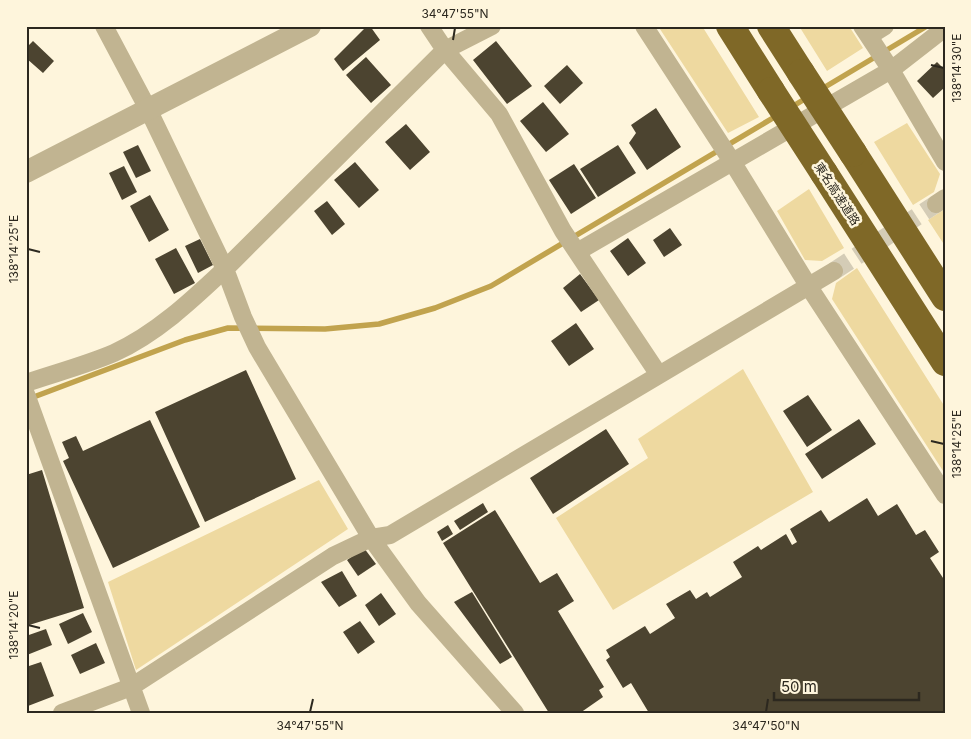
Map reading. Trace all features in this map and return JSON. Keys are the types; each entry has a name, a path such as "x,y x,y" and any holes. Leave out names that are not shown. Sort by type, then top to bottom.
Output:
{"highway":[{"name":"東名高速道路","path":"730,26 945,362"},
{"path":"771,26 945,297"}],"street":[{"path":"104,26 148,109 224,269 254,341 371,538 418,602 515,713"},
{"path":"26,172 310,26"},
{"path":"429,26 445,50 499,114 562,231 659,375"},
{"path":"26,383 115,352 153,330 200,292 224,269 445,50 492,26"},
{"path":"644,26 945,495"},
{"path":"885,26 868,35 945,162"},
{"path":"576,251 889,68 945,28"},
{"path":"62,713 131,687 333,556 371,538 390,535 834,271"},
{"path":"26,394 141,713"}],"shaded area":[{"path":"658,26 702,26 759,117 728,133"},
{"path":"799,26 849,26 863,48 827,71"},
{"path":"907,123 940,174 934,192 913,205 874,142"},
{"path":"809,189 844,248 822,261 805,260 777,211"},
{"path":"945,209 945,246 928,220"},
{"path":"857,268 945,407 945,474 832,299 836,283"},
{"path":"743,369 813,492 613,610 556,518 648,458 638,439"},
{"path":"319,480 348,529 136,670 108,582"}],"building":[{"path":"367,26 370,26 380,40 343,71 334,59"},
{"path":"33,41 54,61 43,73 26,58 26,48"},
{"path":"496,41 532,86 507,104 473,60"},
{"path":"366,57 391,85 371,103 346,75"},
{"path":"937,62 945,70 945,87 933,98 917,81"},
{"path":"567,65 583,83 560,104 544,86"},
{"path":"543,102 569,134 546,152 520,121"},
{"path":"656,108 681,147 647,170 629,143 636,133 631,125"},
{"path":"406,124 430,152 410,170 385,142"},
{"path":"138,145 151,171 136,178 123,152"},
{"path":"618,145 636,173 598,197 580,169"},
{"path":"355,162 379,190 359,208 334,180"},
{"path":"574,164 596,198 571,214 549,180"},
{"path":"124,166 137,192 122,200 109,173"},
{"path":"150,195 169,230 149,242 130,206"},
{"path":"327,201 345,224 332,235 314,211"},
{"path":"670,228 682,245 664,257 653,240"},
{"path":"628,238 646,263 628,276 610,251"},
{"path":"200,239 213,265 198,273 185,246"},
{"path":"176,248 195,283 174,294 155,259"},
{"path":"580,274 599,300 581,312 563,288"},
{"path":"576,323 594,349 569,366 551,341"},
{"path":"246,370 296,479 205,522 155,412"},
{"path":"808,395 832,430 807,447 783,411"},
{"path":"859,419 876,444 822,479 805,454"},
{"path":"150,420 200,527 113,568 63,461 69,458 62,442 76,436 83,451"},
{"path":"606,429 629,464 553,514 530,478"},
{"path":"42,470 84,608 26,626 26,475"},
{"path":"867,498 878,516 897,504 916,535 925,530 939,552 930,558 945,581 945,713 649,713 631,683 623,688 606,660 610,657 606,650 645,626 650,634 675,618 666,604 690,590 696,599 707,592 710,597 742,577 733,562 758,546 761,550 786,534 792,545 797,542 790,529 821,510 829,522"},
{"path":"483,503 488,512 460,530 454,521"},
{"path":"495,510 540,583 557,573 574,601 558,611 604,687 599,690 603,697 580,713 549,713 443,543"},
{"path":"448,525 453,534 442,541 437,532"},
{"path":"364,548 376,564 358,576 347,560"},
{"path":"342,571 357,596 339,607 321,582"},
{"path":"472,592 512,657 500,664 454,602"},
{"path":"381,593 396,614 379,626 365,605"},
{"path":"83,613 92,632 68,644 59,624"},
{"path":"360,621 375,642 358,654 343,632"},
{"path":"46,629 52,645 27,655 26,636"},
{"path":"96,643 105,663 80,674 71,655"},
{"path":"41,662 54,696 28,706 26,701 26,667"}],"waterway":[{"path":"820,90 927,26"},
{"path":"790,108 808,97"},
{"path":"31,398 185,340 228,328 325,329 379,324 435,308 491,286 778,115"}],"tunnel":[{"path":"834,271 936,204"}]}
